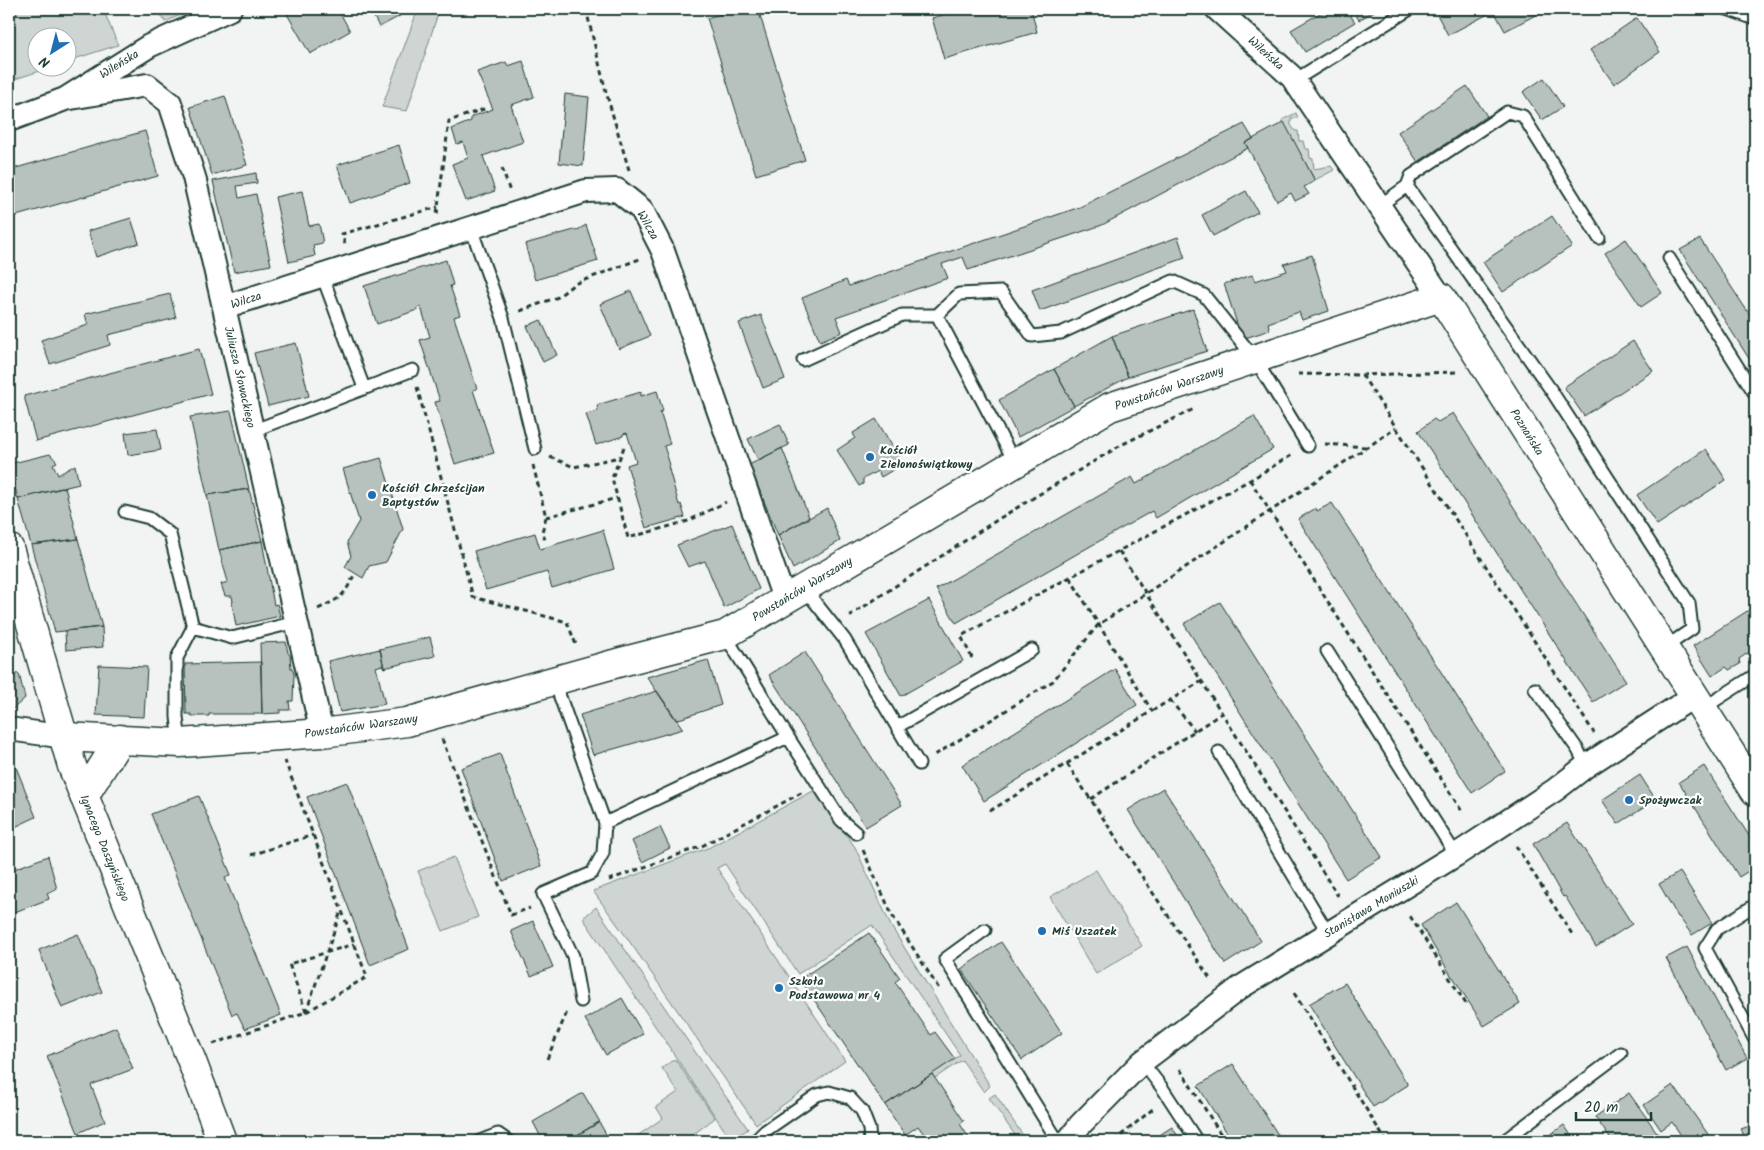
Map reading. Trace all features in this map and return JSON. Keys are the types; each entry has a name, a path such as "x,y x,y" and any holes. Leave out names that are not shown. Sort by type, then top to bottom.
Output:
{"street":[{"name":"Wileńska","path":"9,120 65,99 149,46 230,9"},
{"name":"Wileńska","path":"1217,9 1294,78"},
{"name":"Poznańska","path":"1294,78 1441,297 1755,791"},
{"name":"Juliusza Słowackiego","path":"65,99 147,85 170,103 194,177 322,733"},
{"name":"Wilcza","path":"224,307 586,191 617,190 642,210 663,251 747,492 794,593"},
{"name":"Powstańców Warszawy","path":"9,729 65,737 180,742 322,733 407,722 554,680 725,635 1110,407 1260,368 1441,297"},
{"name":"Ignacego Daszyńskiego","path":"9,548 72,766 191,1059 222,1141"},
{"name":"Stanisława Moniuszki","path":"1068,1141 1080,1125 1142,1062 1241,987 1456,855 1555,790 1586,766 1698,703"},
{"path":"84,796 120,739"}],"lane":[{"path":"1294,78 1410,9"},
{"path":"1727,9 1755,19"},
{"path":"1379,206 1407,186 1411,176 1506,112 1523,116 1599,238"},
{"path":"1407,186 1551,390 1689,603 1692,630 1664,648"},
{"path":"471,228 503,318 536,449"},
{"path":"1669,258 1755,394"},
{"path":"322,276 364,388"},
{"path":"803,360 902,315 937,315 959,294 1001,292 1032,336 1061,333 1173,282 1204,295 1260,368 1308,446"},
{"path":"937,315 1015,463"},
{"path":"252,431 412,370"},
{"path":"125,512 149,518 170,534 193,628 177,658 177,717 180,742"},
{"path":"794,593 845,640 919,764"},
{"path":"193,628 232,638 296,622"},
{"path":"725,635 841,820 856,833"},
{"path":"897,727 1032,650"},
{"path":"1327,651 1456,855"},
{"path":"1698,703 1755,675"},
{"path":"554,680 604,823 603,853 592,873 543,894 573,956 582,1001"},
{"path":"1536,689 1578,750 1586,766"},
{"path":"604,823 788,737"},
{"path":"1219,752 1328,933"},
{"path":"1755,904 1717,930 1705,948 1755,1040"},
{"path":"985,930 945,959 1058,1141"},
{"path":"1504,1141 1621,1053"},
{"path":"1142,1062 1163,1089 1197,1141"},
{"path":"755,1141 765,1131 817,1095 828,1092 850,1098 862,1111 869,1129 870,1141"},
{"path":"480,1141 498,1134 508,1141"}],"path":[{"path":"586,9 606,92 633,186 636,205"},
{"path":"350,267 342,234 438,207 449,121 487,108"},
{"path":"503,318 558,297 574,284 663,251"},
{"path":"1260,368 1274,374 1362,375 1458,372"},
{"path":"412,370 473,597 568,622 579,652"},
{"path":"1362,375 1594,733"},
{"path":"856,623 851,615 1000,518 1121,445 1199,406"},
{"path":"919,764 1053,681 1098,625 1396,428"},
{"path":"624,447 612,478 628,538 688,521 747,492"},
{"path":"546,542 542,532 546,517 532,463 536,449 574,467 620,457"},
{"path":"972,658 961,636 1250,480 1463,813"},
{"path":"546,517 617,498"},
{"path":"1119,551 1338,896"},
{"path":"317,610 346,592 355,573"},
{"path":"1070,578 1152,711"},
{"path":"990,811 1202,681"},
{"path":"1170,700 1195,731"},
{"path":"1091,799 1222,713"},
{"path":"439,732 511,915 547,902"},
{"path":"212,1044 306,1012 367,977 284,757"},
{"path":"1067,764 1212,981"},
{"path":"608,880 702,846 818,783"},
{"path":"251,855 313,836"},
{"path":"1516,846 1572,934"},
{"path":"306,1012 341,911"},
{"path":"1410,916 1468,1007"},
{"path":"306,1012 289,964 354,944"},
{"path":"1294,993 1386,1141"},
{"path":"1180,1069 1226,1141"},
{"path":"1114,1141 1156,1107"}],"shaded area":[{"path":"9,9 103,9 118,45 78,58 78,28 28,28 28,75 9,81"},
{"path":"158,9 193,9 165,22"},
{"path":"418,9 452,9 439,10 407,111 382,107"},
{"path":"1296,113 1298,118 1291,118 1291,125 1295,131 1298,131 1299,141 1303,141 1305,149 1309,149 1314,169 1331,166 1334,170 1315,180 1282,120"},
{"path":"815,790 855,847 891,926 990,1086 984,1092 962,1060 935,1078 932,1074 960,1055 872,925 798,974 725,864 717,868 845,1061 756,1124 593,891 710,847"},
{"path":"454,857 478,917 443,931 418,871"},
{"path":"1096,870 1142,946 1096,974 1050,897"},
{"path":"596,907 748,1129 731,1140 583,918"},
{"path":"675,1059 715,1118 691,1136 695,1141 630,1141 663,1118 656,1107 678,1092 662,1068"},
{"path":"995,1094 1025,1141 1016,1141 1017,1138 989,1098"}],"building":[{"path":"297,9 338,9 350,31 310,54 287,14"},
{"path":"370,9 397,9 400,16 379,27"},
{"path":"737,9 758,9 805,160 756,175 707,18"},
{"path":"964,9 1031,9 1037,32 944,59 932,18"},
{"path":"1327,9 1378,9 1359,20 1354,12 1350,15 1355,22 1305,52 1291,30"},
{"path":"1434,9 1547,9 1505,31 1494,11 1448,35"},
{"path":"1637,18 1660,52 1614,84 1590,50"},
{"path":"523,61 534,97 511,105 523,142 483,156 495,191 466,201 452,164 468,158 463,142 457,144 452,129 471,121 471,117 493,109 477,72 506,62 508,66"},
{"path":"1544,78 1563,107 1542,120 1523,92"},
{"path":"1467,86 1487,116 1418,162 1398,132"},
{"path":"565,94 589,97 583,166 559,163"},
{"path":"225,96 247,165 212,175 190,107"},
{"path":"1284,122 1315,181 1304,187 1309,194 1295,201 1291,193 1277,201 1245,143"},
{"path":"1244,124 1253,139 1245,143 1248,148 1102,225 968,270 963,257 942,264 948,278 836,317 842,332 820,341 802,298 846,280 849,286 1080,207"},
{"path":"145,131 158,176 9,218 9,170"},
{"path":"399,145 410,183 350,203 337,165"},
{"path":"256,173 257,183 237,186 239,198 256,194 271,265 234,272 213,181"},
{"path":"302,191 309,226 319,224 323,243 313,245 315,256 289,262 275,197"},
{"path":"1246,191 1258,212 1213,236 1202,215"},
{"path":"1552,216 1572,246 1503,292 1483,262"},
{"path":"131,218 139,243 96,257 88,231"},
{"path":"586,225 598,261 535,280 525,244 576,231"},
{"path":"1178,237 1185,258 1040,311 1032,290"},
{"path":"1626,239 1662,293 1641,307 1605,253"},
{"path":"1700,239 1755,323 1755,368 1680,250"},
{"path":"1312,255 1329,311 1302,320 1299,312 1268,323 1270,330 1242,339 1224,284 1252,275 1255,281 1287,271 1284,264"},
{"path":"446,260 453,285 450,286 460,315 454,317 477,389 473,390 494,453 455,464 435,402 440,401 420,340 430,337 421,307 377,324 364,286"},
{"path":"631,291 650,336 619,349 600,304"},
{"path":"170,294 176,318 108,335 110,345 50,364 41,340 88,325 85,314"},
{"path":"1193,309 1207,351 1128,377 1112,336"},
{"path":"761,315 785,379 763,388 739,323"},
{"path":"541,320 557,355 543,362 527,326"},
{"path":"1112,336 1128,377 1074,406 1054,369"},
{"path":"1633,341 1653,371 1584,416 1564,387"},
{"path":"296,343 309,396 268,406 254,353"},
{"path":"199,349 211,394 36,441 24,396"},
{"path":"1054,369 1074,406 1018,437 999,400"},
{"path":"657,391 663,411 660,412 670,444 664,446 670,465 668,466 679,505 681,504 685,517 646,528 627,465 636,462 627,433 596,445 586,414 598,411 597,405 641,392 641,396"},
{"path":"231,411 249,489 207,495 190,417"},
{"path":"1453,413 1626,681 1593,702 1418,431 1434,419 1438,422"},
{"path":"1254,416 1273,449 1156,518 1152,511 956,623 936,589 1132,477 1136,484"},
{"name":"Kościół Zielonoświątkowy","path":"876,419 903,464 881,477 878,471 863,479 863,484 859,486 837,450 855,438 853,433"},
{"path":"780,424 789,445 758,460 748,439"},
{"path":"157,429 161,450 128,455 125,433"},
{"path":"782,448 809,517 778,535 749,465"},
{"path":"1706,449 1726,480 1657,525 1637,495"},
{"path":"50,454 57,462 53,464 58,475 75,465 79,484 18,499 9,464"},
{"name":"Kościół Chrześcijan Baptystów","path":"381,458 403,529 386,562 369,566 363,578 345,567 351,556 347,542 359,521 343,469"},
{"path":"65,487 78,539 31,545 18,499"},
{"path":"249,489 262,541 219,550 207,495"},
{"path":"1332,503 1505,771 1472,793 1298,519 1316,508 1317,511"},
{"path":"827,508 840,541 793,569 778,535"},
{"path":"732,524 759,589 724,608 705,561 688,567 677,545"},
{"path":"603,530 614,569 552,588 547,572 486,590 474,551 535,533 540,549"},
{"path":"78,539 102,627 55,632 31,545"},
{"path":"262,541 274,605 277,604 280,616 236,626 232,596 225,596 221,584 228,582 219,550"},
{"path":"929,600 963,661 901,696 866,634"},
{"path":"1220,602 1382,857 1346,879 1184,624"},
{"path":"1755,606 1755,648 1739,659 1740,664 1729,670 1726,667 1712,676 1693,646"},
{"path":"102,627 103,647 66,650 65,631"},
{"path":"430,637 435,656 384,668 380,649"},
{"path":"286,642 294,674 293,701 289,701 290,710 280,710 280,713 262,714 260,643"},
{"path":"380,649 384,668 382,665 376,667 385,704 340,712 328,661"},
{"path":"805,652 902,805 866,827 769,675"},
{"path":"708,660 721,705 676,720 647,677"},
{"path":"261,662 262,714 191,716 191,714 186,714 185,664"},
{"path":"99,665 147,667 144,717 96,715"},
{"path":"1115,669 1137,705 984,801 962,765"},
{"path":"9,673 19,674 25,698 13,709 9,709"},
{"path":"657,691 683,729 593,755 580,715"},
{"path":"500,754 541,866 503,881 461,768"},
{"path":"9,766 16,767 36,817 15,827 9,812"},
{"path":"1704,766 1755,845 1755,867 1739,877 1679,782"},
{"name":"Spożywczak","path":"1640,775 1656,800 1618,824 1602,800"},
{"path":"347,782 409,949 370,965 307,797"},
{"path":"1163,788 1261,941 1225,964 1128,810"},
{"path":"199,796 231,875 225,878 281,1015 245,1029 237,1013 232,1015 151,814"},
{"path":"1567,823 1632,924 1596,947 1565,896 1563,897 1533,844"},
{"path":"660,827 670,848 642,862 632,841"},
{"path":"48,856 57,889 47,893 49,899 12,913 9,903 9,871"},
{"path":"1680,872 1712,923 1692,935 1678,917 1659,884"},
{"path":"1456,902 1520,1004 1484,1026 1421,925"},
{"path":"533,921 553,967 531,976 511,931"},
{"path":"869,933 900,978 895,982 931,1035 935,1032 955,1059 885,1105 800,979"},
{"path":"78,934 102,992 62,1008 39,950"},
{"path":"1001,942 1062,1033 1022,1060 961,969"},
{"path":"1687,947 1747,1058 1726,1070 1666,958"},
{"path":"1345,983 1408,1085 1373,1107 1309,1004"},
{"path":"622,998 643,1034 606,1055 585,1019"},
{"path":"116,1027 133,1069 91,1085 105,1121 78,1133 47,1056"},
{"path":"1233,1064 1282,1141 1232,1141 1198,1086"},
{"path":"932,1074 964,1121 960,1124 971,1141 929,1141 918,1126 905,1135 885,1105"},
{"path":"1673,1085 1710,1137 1704,1141 1685,1141 1672,1122 1661,1130 1644,1105"},
{"path":"583,1093 600,1122 567,1141 543,1141 533,1122"},
{"path":"1629,1093 1663,1141 1612,1141 1595,1117"},
{"path":"599,1122 610,1141 567,1141"},
{"path":"1755,1124 1755,1141 1746,1141 1741,1129"},
{"path":"1564,1125 1575,1141 1541,1141"},
{"path":"1172,1127 1181,1141 1150,1141"},
{"path":"719,1133 725,1141 708,1141"},
{"path":"166,1135 168,1141 150,1141"}],"place":[{"name":"Kościół Zielonoświątkowy","path":"870,457"},
{"name":"Kościół Chrześcijan Baptystów","path":"372,495"},
{"name":"Spożywczak","path":"1629,800"},
{"name":"Miś Uszatek","path":"1042,931"},
{"name":"Szkoła Podstawowa nr 4","path":"779,988"}]}
